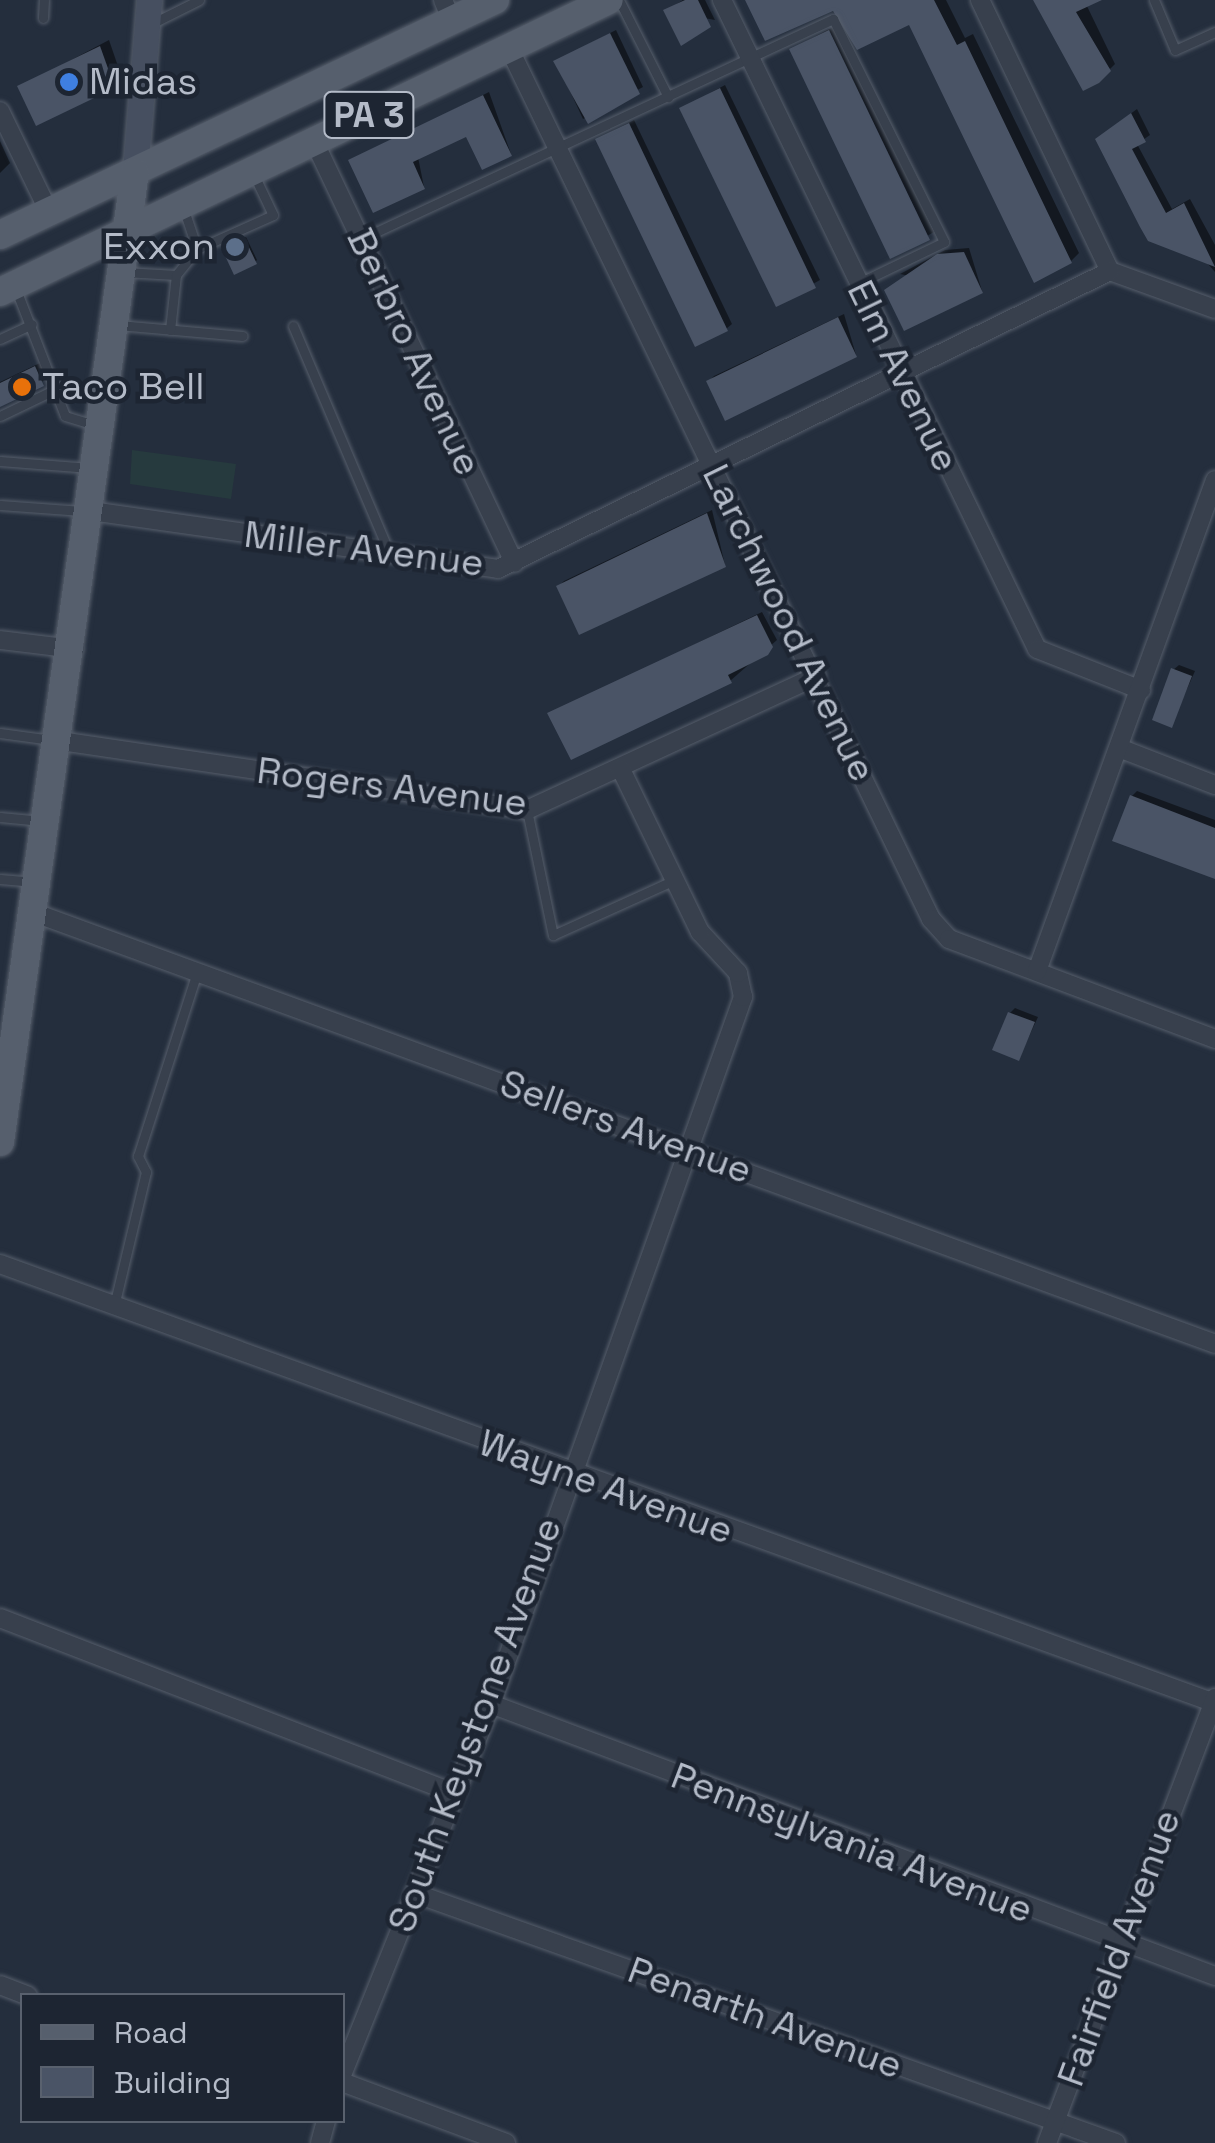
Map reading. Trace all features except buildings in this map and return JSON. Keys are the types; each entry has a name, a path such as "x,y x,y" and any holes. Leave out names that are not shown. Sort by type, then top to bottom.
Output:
{"main road":[{"name":"PA 3","path":"0,235 135,172 447,10 496,0"},
{"name":"PA 3","path":"7,288 609,0"},
{"path":"0,1142 9,1025 35,913 118,325 148,13"}],"street":[{"name":"Elm Avenue","path":"722,0 1037,649 1141,690"},
{"path":"980,0 1110,271 1215,309"},
{"name":"Larchwood Avenue","path":"509,48 940,931 1215,1039"},
{"path":"0,110 49,212"},
{"name":"Berbro Avenue","path":"314,141 514,563"},
{"name":"Miller Avenue","path":"91,511 480,568 514,563 903,377 1110,271"},
{"path":"1037,971 1141,690 1206,533 1215,480"},
{"path":"0,640 74,649"},
{"name":"Rogers Avenue","path":"60,742 527,810 817,676"},
{"path":"1119,748 1215,785"},
{"path":"621,769 674,880 743,989 689,1149"},
{"name":"Sellers Avenue","path":"35,913 1215,1344"},
{"name":"South Keystone Avenue","path":"345,2071 491,1704 567,1474 689,1149"},
{"name":"Wayne Avenue","path":"0,1264 567,1474 1214,1701"},
{"path":"0,1618 455,1794"},
{"name":"Fairfield Avenue","path":"1047,2143 1116,1944 1214,1701"},
{"name":"Pennsylvania Avenue","path":"491,1704 1116,1944 1215,1976"},
{"name":"Penarth Avenue","path":"414,1892 1116,2143"},
{"path":"345,2080 506,2143"}],"lane":[{"path":"43,18 44,0"},
{"path":"148,13 199,0"},
{"path":"618,0 668,97"},
{"path":"1154,0 1175,50 1215,32"},
{"path":"361,239 833,19 944,242 858,283"},
{"path":"170,330 176,275 197,250 273,215 252,171"},
{"path":"182,204 197,250"},
{"path":"124,272 176,275"},
{"path":"7,288 32,324 60,387 65,416 103,428"},
{"path":"0,339 32,324"},
{"path":"118,325 243,336"},
{"path":"293,326 390,555"},
{"path":"0,416 60,387"},
{"path":"0,460 97,468"},
{"path":"0,505 91,511"},
{"path":"0,733 60,742"},
{"path":"527,810 553,935 674,880"},
{"path":"0,817 48,822"},
{"path":"0,879 39,883"},
{"path":"114,1306 146,1172 138,1156 197,972"}],"green space":[{"path":"132,450 236,464 231,499 130,484"}],"place":[{"name":"Midas","path":"69,82"},
{"name":"Exxon","path":"235,247"},
{"name":"Taco Bell","path":"22,387"}]}
